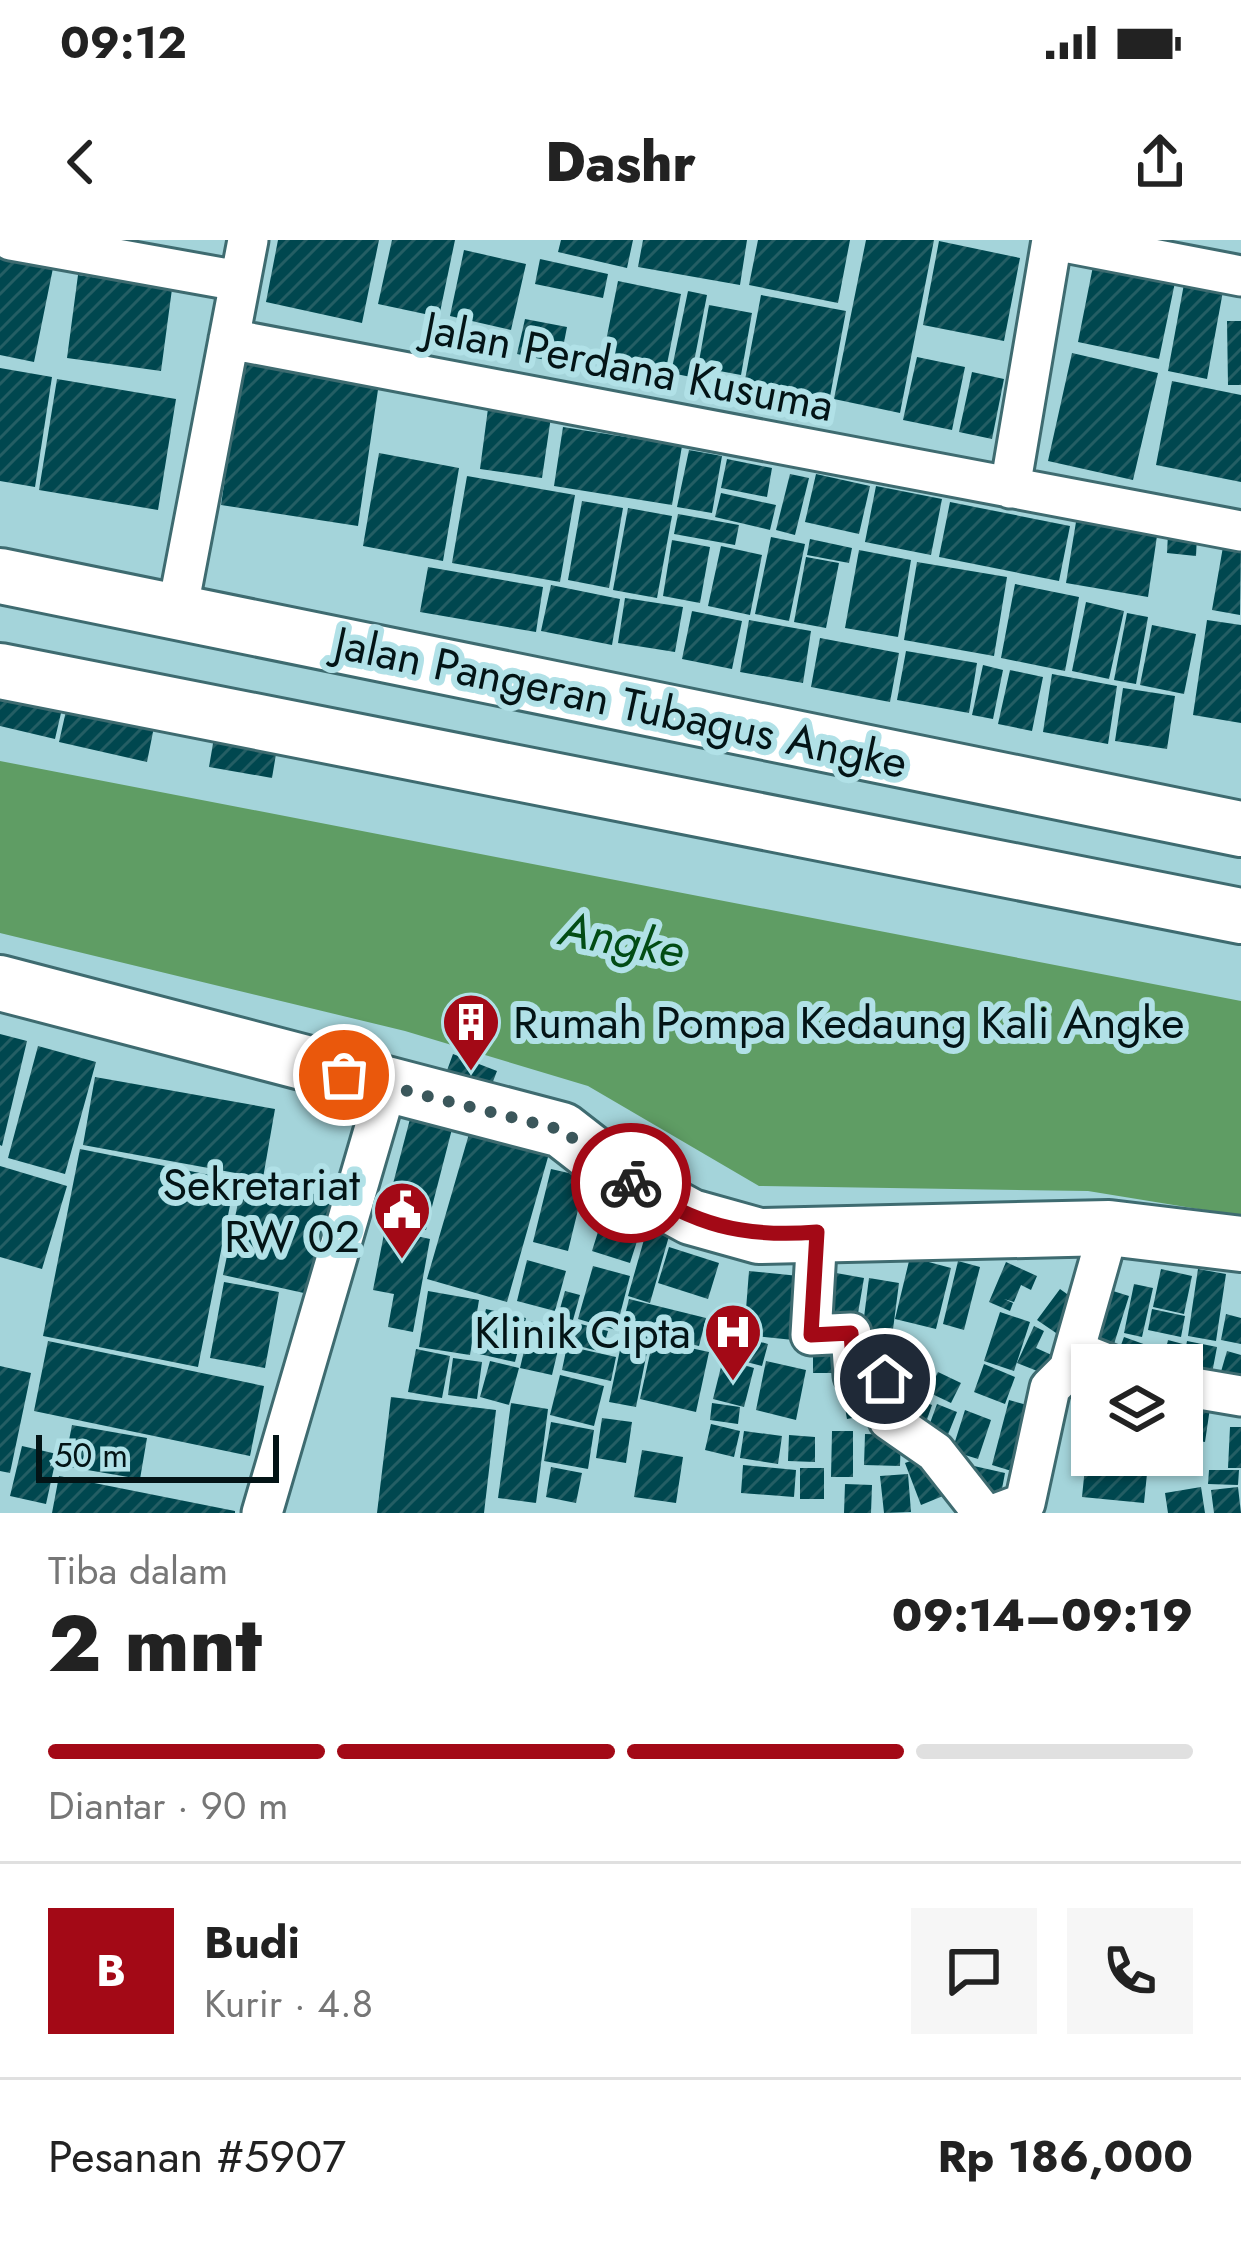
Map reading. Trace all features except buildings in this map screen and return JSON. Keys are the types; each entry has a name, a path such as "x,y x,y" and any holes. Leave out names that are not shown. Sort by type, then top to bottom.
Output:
{"main road":[{"name":"Jalan Pangeran Tubagus Angke","path":"0,576 1241,829"},
{"name":"Jalan Pangeran Tubagus Angke","path":"0,671 1241,916"},
{"path":"0,983 562,1130 634,1186 691,1217 758,1236 1109,1228 1241,1244"}],"street":[{"path":"10,240 239,280"},
{"path":"176,612 248,240"},
{"path":"1010,488 1053,240 1241,276"},
{"name":"Jalan Perdana Kusuma","path":"230,339 1241,531"},
{"path":"262,1513 387,1086"},
{"path":"1094,1344 1109,1228"},
{"path":"817,1232 811,1335 851,1333 854,1376 885,1379 889,1420 935,1452 983,1513"},
{"path":"998,1513 1025,1503 1050,1388 1071,1371"},
{"path":"1203,1390 1241,1396"}],"water":[{"name":"Angke","path":"0,761 1241,1001 1241,1216 1088,1191 759,1186 588,1086 405,1031 0,933"}],"way so far":[{"path":"344,1075 562,1130 631,1183"}],"place":[{"name":"Rumah Pompa Kedaung Kali Angke","path":"471,1073"},
{"name":"Sekretariat RW 02","path":"402,1261"},
{"name":"Klinik Cipta","path":"733,1383"}],"route":[{"path":"631,1183 691,1217 758,1236 817,1232 811,1335 851,1333 854,1376 885,1379"}]}
